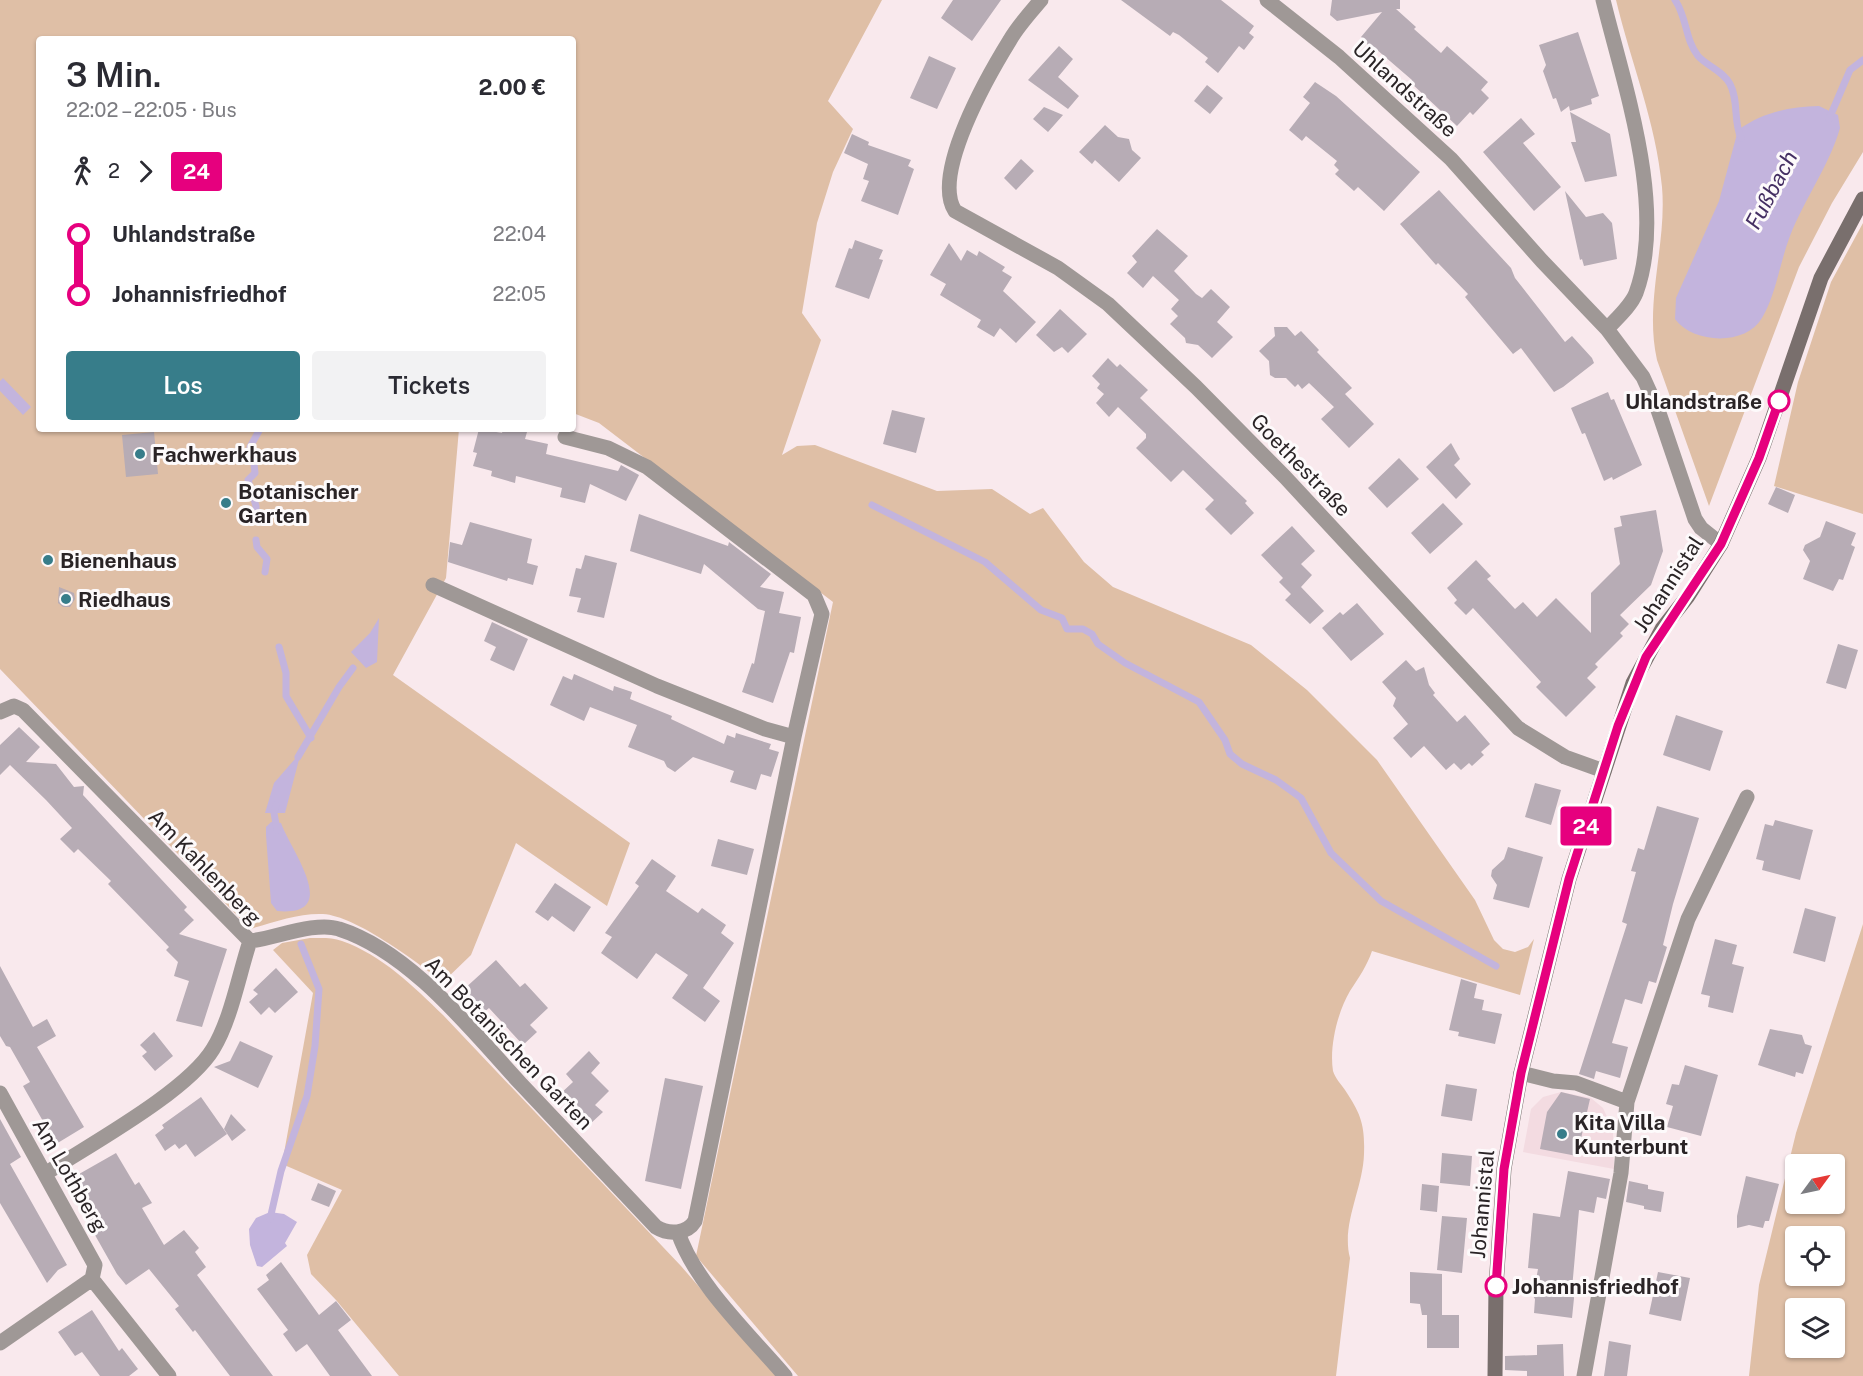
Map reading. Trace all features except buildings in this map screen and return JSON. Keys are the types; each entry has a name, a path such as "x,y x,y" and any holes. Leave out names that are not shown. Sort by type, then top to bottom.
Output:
{"main road":[{"name":"Johannistal","path":"1495,1376 1496,1286 1504,1169 1521,1073 1569,879 1633,683 1646,657 1721,544 1759,458 1821,278 1863,199"}],"street":[{"name":"Goethestraße","path":"1041,0 1011,38 986,81 956,151 949,187 952,205 971,220 1058,268 1108,304 1196,387 1277,469 1518,728 1565,757 1604,771"},
{"name":"Uhlandstraße","path":"1267,0 1347,64 1451,159 1542,261 1607,329 1643,377 1658,410 1695,519 1701,528 1721,544"},
{"path":"1602,0 1640,149 1646,215 1644,258 1635,295 1607,329"},
{"path":"565,436 608,448 647,467 814,595 822,614 794,737 695,1221 687,1229 678,1232 684,1252 697,1272 785,1376"},
{"path":"433,585 657,686 765,729 794,737"},
{"name":"Am Kahlenberg","path":"0,712 14,706 23,710 250,940 220,1037 201,1066 122,1124 45,1174"},
{"path":"1584,1376 1621,1173 1627,1102 1688,919 1747,797"},
{"name":"Am Botanischen Garten","path":"250,940 312,929 334,928 366,942 399,962 448,1005 656,1227 668,1232 678,1232"},
{"path":"1521,1073 1553,1081 1576,1083 1627,1102"},
{"name":"Am Lothberg","path":"0,1093 93,1258 95,1265 92,1279"},
{"path":"0,1344 92,1279 169,1376"}],"shaded area":[{"path":"0,0 882,0 828,101 853,129 833,172 817,223 802,313 821,340 782,455 797,446 815,445 937,491 992,489 1030,514 1043,508 1084,562 1113,587 1251,645 1307,690 1377,760 1475,900 1494,940 1503,949 1515,952 1528,947 1534,939 1520,995 1372,951 1346,999 1333,1040 1333,1071 1358,1113 1363,1127 1364,1154 1348,1232 1350,1258 1336,1376 798,1376 696,1256 833,602 599,423 576,414 576,36 36,36 36,432 459,432 446,578 393,675 630,843 607,906 516,843 471,955 443,982 385,941 336,917 323,914 305,915 250,929 0,669"},
{"path":"1616,0 1863,0 1863,152 1832,203 1799,267 1709,506 1657,360 1653,317 1663,209 1662,187 1649,116"},
{"path":"1863,223 1863,514 1774,486 1798,382 1831,282"},
{"path":"1863,924 1863,1376 1749,1376 1759,1285 1785,1178 1785,1214 1845,1214 1845,1154 1791,1154"},
{"path":"310,938 334,939 357,947 384,963 421,994 681,1266 776,1376 399,1376 336,1300 311,1274 307,1255 342,1190 282,1164 313,993 273,950 282,943"},
{"path":"1561,1092 1591,1098 1603,1108 1613,1130 1614,1169 1523,1152 1531,1109 1543,1097"}],"water":[{"path":"1819,106 1838,115 1840,128 1830,155 1790,236 1771,299 1762,318 1754,327 1732,337 1706,337 1683,327 1675,319 1676,298 1719,201 1738,130 1757,119 1776,112"},
{"path":"3,378 31,407 23,415 0,391 0,381"},
{"path":"379,618 377,662 366,668 351,652 370,633"},
{"path":"301,752 285,813 265,813 274,783"},
{"path":"271,822 281,823 308,880 310,893 307,904 297,910 277,911 271,903 266,827"},
{"path":"270,1212 284,1214 297,1222 285,1243 287,1246 262,1267 257,1266 250,1245 249,1229 256,1218"}],"waterway":[{"path":"1675,0 1694,50 1730,84 1741,138"},
{"name":"Fußbach","path":"1829,119 1850,70 1863,60"},
{"path":"252,460 250,447 258,432"},
{"path":"254,464 255,473 248,480 256,506 256,521"},
{"path":"872,505 985,562 1041,610 1062,618 1067,629 1083,629 1092,634 1098,644 1125,663 1199,702 1225,740 1230,754 1242,764 1276,780 1301,798 1331,853 1381,901 1496,966"},
{"path":"256,540 257,547 267,559 265,572"},
{"path":"279,647 286,673 286,696 311,738"},
{"path":"298,757 339,687 353,668"},
{"path":"276,805 274,813 277,830"},
{"path":"270,1219 281,1171 307,1096 315,1046 319,989 301,944"}],"bus line":[{"name":"24","path":"1496,1286 1504,1169 1513,1113 1569,879 1633,683 1662,629 1688,596 1721,544 1759,458 1779,401"}],"place":[{"name":"Uhlandstraße","path":"1779,401"},
{"name":"Fachwerkhaus","path":"140,454"},
{"name":"Botanischer Garten","path":"226,503"},
{"name":"Bienenhaus","path":"48,560"},
{"name":"Riedhaus","path":"66,599"},
{"name":"Kita Villa Kunterbunt","path":"1562,1134"},
{"name":"Johannisfriedhof","path":"1496,1286"}]}
